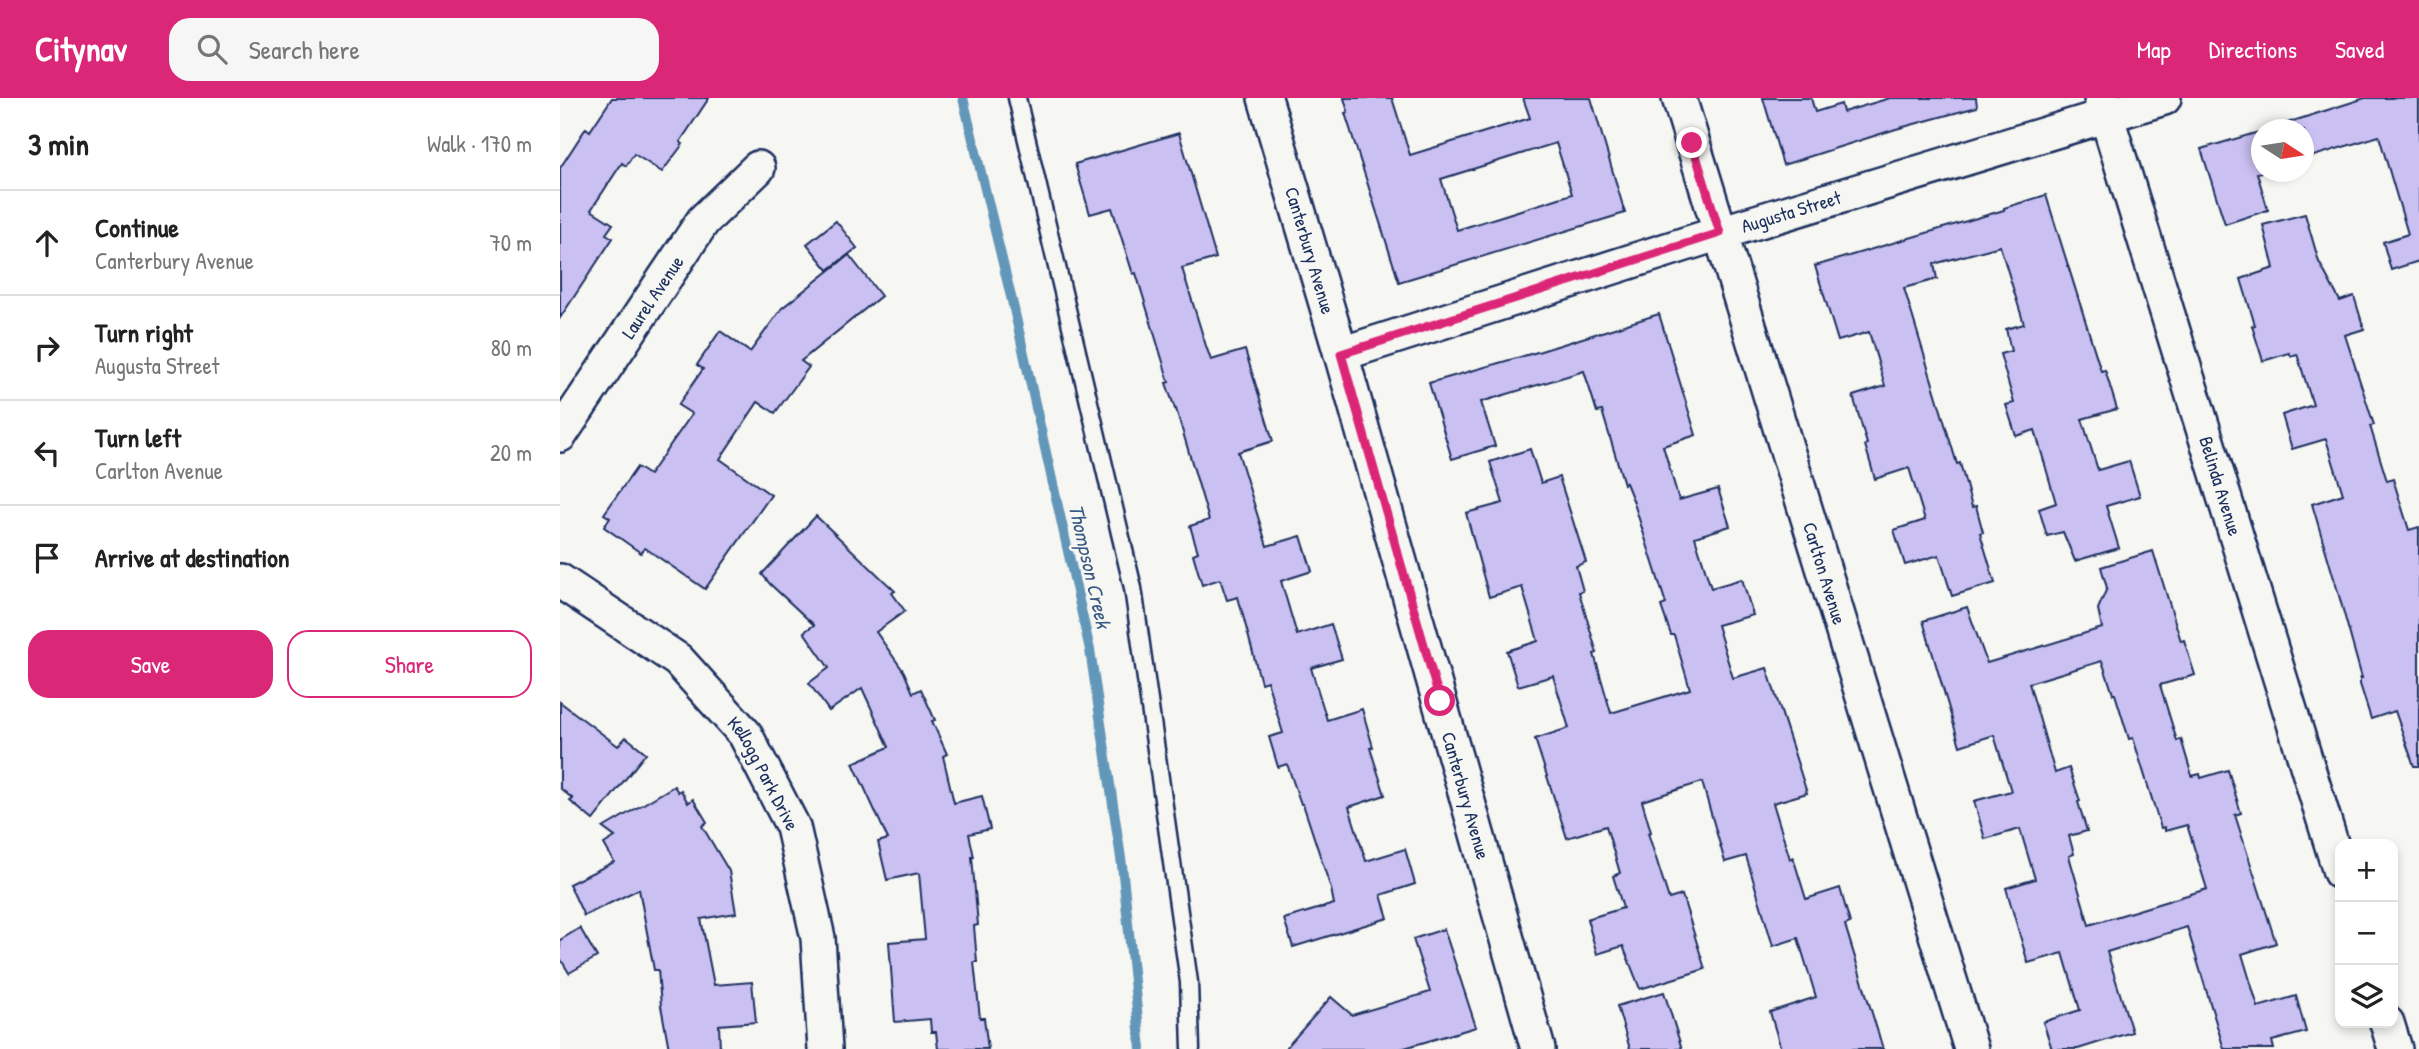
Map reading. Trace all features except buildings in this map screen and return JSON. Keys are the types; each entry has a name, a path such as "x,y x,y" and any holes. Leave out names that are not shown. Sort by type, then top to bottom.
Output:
{"street":[{"name":"Canterbury Avenue","path":"1265,98 1341,354 1538,1049"},
{"name":"Carlton Avenue","path":"1679,98 1971,1049"},
{"name":"Augusta Street","path":"1341,354 2104,107 2164,98"},
{"name":"Belinda Avenue","path":"2104,107 2335,856"},
{"name":"Laurel Avenue","path":"560,435 703,221 758,168"},
{"name":"Kellogg Park Drive","path":"560,581 678,660 745,734 793,827 818,939 825,1049"},
{"path":"2389,1028 2395,1049"}],"lane":[{"path":"1017,98 1133,589 1189,982 1191,1049"}],"waterway":[{"name":"Thompson Creek","path":"963,98 1014,309 1090,650 1122,865 1141,1049"}],"route":[{"path":"1440,701 1341,354 1720,233 1692,143"}]}
